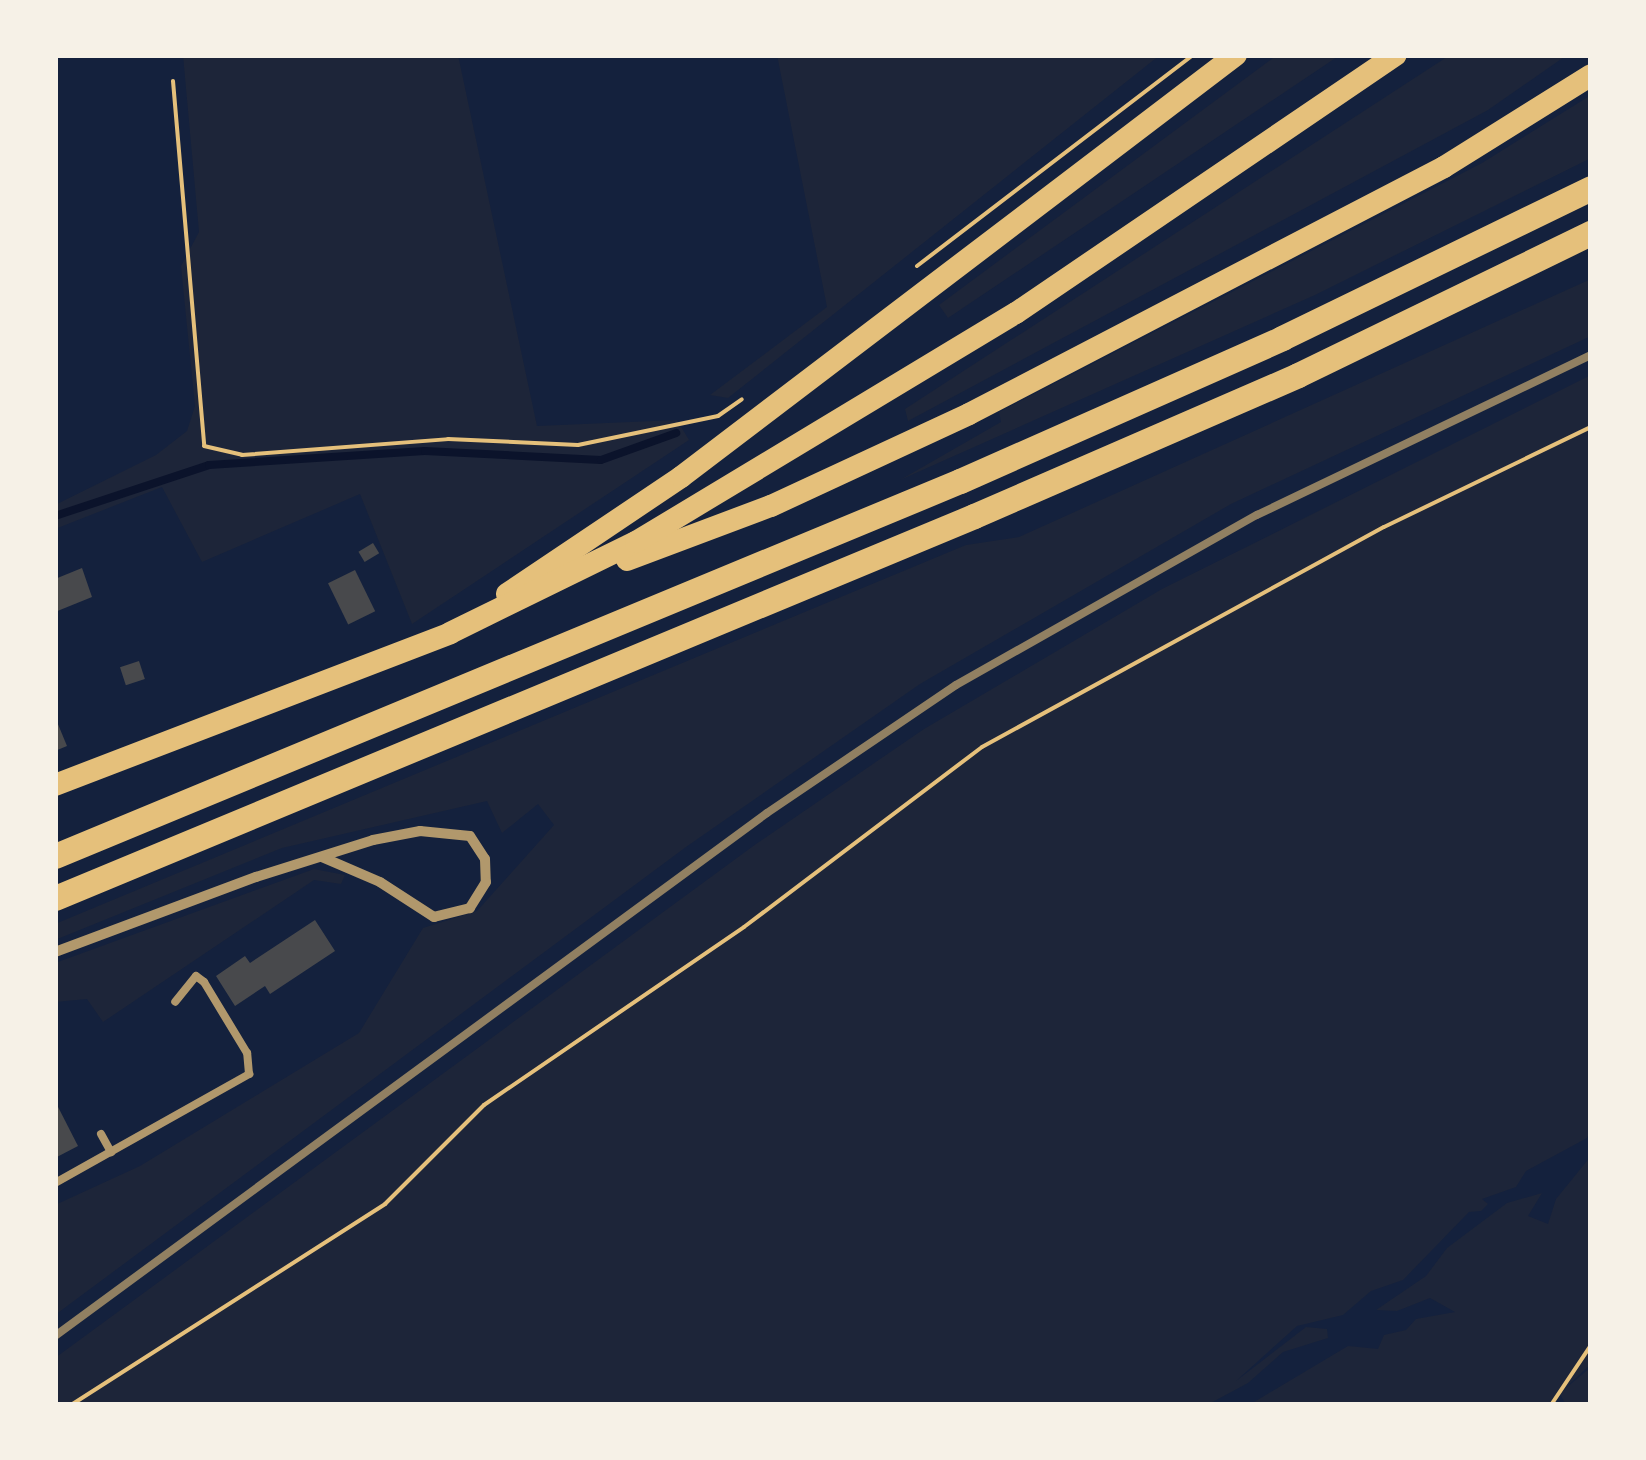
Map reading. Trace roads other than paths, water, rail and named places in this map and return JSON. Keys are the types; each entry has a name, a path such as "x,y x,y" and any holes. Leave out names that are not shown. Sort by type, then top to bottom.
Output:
{"highway":[{"path":"55,856 996,466 1385,290 1591,188"},
{"path":"55,898 1010,501 1298,375 1591,233"}],"main road":[{"path":"450,632 681,477 1236,55"},
{"path":"526,598 806,445 1016,314 1396,55"},
{"path":"55,785 450,632 526,598 772,506 969,414 1444,166 1591,75"}],"street":[{"path":"55,952 322,857 373,840 448,829 477,842 486,882 470,908 434,918 380,882 322,857"}],"lane":[{"path":"55,1183 249,1074 247,1053 204,982 196,976 175,1002"},
{"path":"101,1134 111,1152"}],"waterway":[{"path":"55,516 209,465 425,451 601,460 676,433"}],"railway":[{"path":"55,1336 767,813 956,685 1257,515 1591,355"}]}
